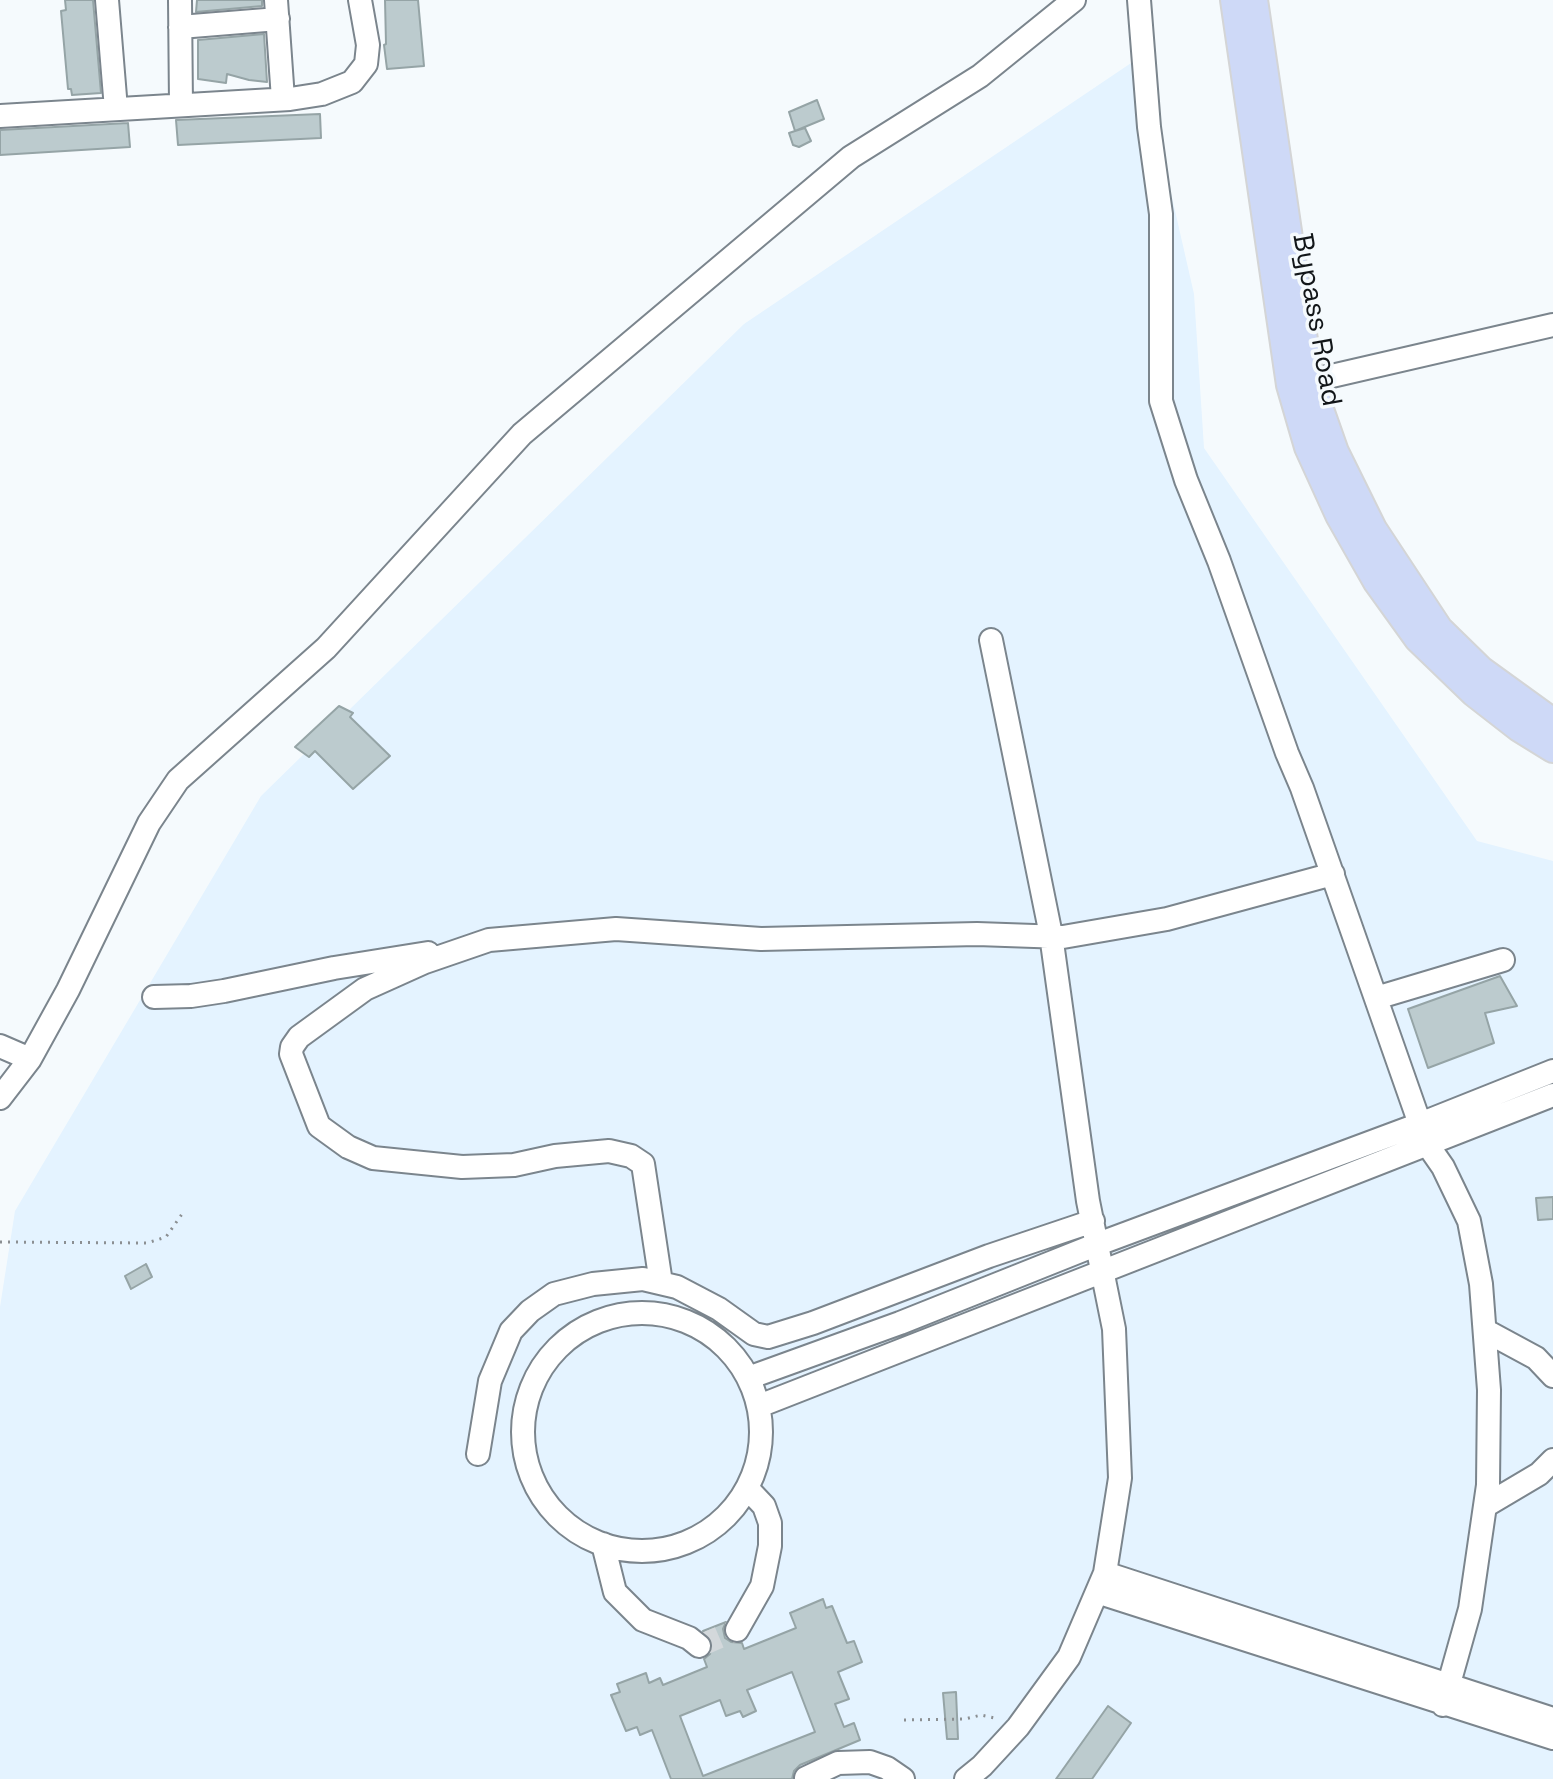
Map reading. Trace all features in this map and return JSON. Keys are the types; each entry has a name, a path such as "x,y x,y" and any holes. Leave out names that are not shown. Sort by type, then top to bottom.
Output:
{"main road":[{"name":"Bypass Road","path":"1234,0 1290,385 1308,447 1339,515 1377,582 1418,639 1474,693 1519,728 1553,749"},
{"name":"Bypass Road","path":"1254,0 1310,381 1335,452 1373,529 1439,629 1481,670 1553,722"}],"street":[{"path":"107,0 116,109"},
{"path":"180,0 181,105"},
{"path":"0,116 283,99 330,91 352,82 366,64 368,45 360,0"},
{"path":"0,1098 30,1059 68,990 149,823 178,780 326,648 522,434 851,157 980,76 1074,0"},
{"path":"1139,0 1149,127 1161,214 1161,401 1186,480 1210,535 1424,1134 1469,1221 1481,1284 1489,1390 1485,1506 1470,1609 1445,1695"},
{"path":"180,27 277,9 283,99"},
{"path":"1310,381 1552,330"},
{"path":"966,1779 1018,1727 1069,1657 1101,1582 1120,1478 1114,1329 1088,1201 1051,935 991,640"},
{"path":"661,1283 643,1164 631,1156 609,1151 555,1156 514,1165 462,1167 373,1158 348,1147 319,1126 291,1054 292,1047 299,1037 365,989 489,940 616,929 761,939 1063,937 1167,919 1333,874"},
{"path":"154,997 191,996 414,954 450,953"},
{"path":"1376,998 1503,960"},
{"path":"0,1046 30,1059"},
{"path":"759,1406 1104,1270 1518,1097 1553,1071"},
{"path":"1518,1097 1553,1095"},
{"path":"748,1378 900,1323 1098,1244 1424,1134"},
{"path":"478,1454 490,1381 511,1331 530,1311 554,1294 593,1284 643,1279 677,1287 719,1309 754,1334 768,1337 1093,1221"},
{"path":"624,1313 662,1314 695,1325 724,1345 748,1378 759,1406 761,1444 752,1481 732,1513 702,1537 666,1550 628,1552 591,1541 560,1520 537,1489 524,1453 523,1415 535,1378 557,1348 588,1325 624,1313"},
{"path":"1486,1331 1536,1358 1553,1376"},
{"path":"1485,1506 1539,1474 1553,1460"},
{"path":"737,1630 762,1586 770,1546 770,1523 764,1506 747,1488"},
{"path":"603,1544 615,1592 643,1620 689,1638 699,1646"},
{"path":"1101,1582 1445,1695 1553,1738"},
{"path":"1445,1695 1553,1719"},
{"path":"806,1778 838,1763 870,1762 887,1768 903,1779"}],"path":[{"path":"0,1242 147,1243 166,1237 182,1214"},
{"path":"904,1720 965,1719 981,1715 1018,1727"}],"shaded area":[{"path":"1140,57 1194,294 1204,448 1477,841 1553,861 1553,1779 0,1779 0,1307 15,1211 261,796 744,324"}],"building":[{"path":"65,0 93,0 101,93 72,95 71,89 68,89 61,11 66,10"},
{"path":"197,0 262,0 262,6 196,12"},
{"path":"385,0 418,0 424,66 387,69"},
{"path":"264,34 267,82 227,74 226,83 198,79 198,40"},
{"path":"817,100 824,119 795,131 789,112"},
{"path":"320,114 321,138 178,145 176,120"},
{"path":"128,123 130,147 0,155 0,130"},
{"path":"805,128 811,141 799,147 793,145 789,133"},
{"path":"339,706 353,713 350,717 390,756 353,789 315,751 309,757 295,747"},
{"path":"1500,976 1517,1006 1485,1013 1494,1043 1428,1068 1408,1009"},
{"path":"1553,1197 1553,1219 1538,1220 1536,1198"},
{"path":"146,1264 152,1277 131,1289 125,1276"},
{"path":"823,1599 826,1608 832,1606 847,1643 854,1641 862,1662 838,1672 849,1699 835,1704 844,1727 854,1723 860,1740 800,1765 792,1779 671,1779 652,1730 640,1735 637,1727 626,1731 611,1695 620,1692 617,1684 646,1673 649,1683 660,1678 663,1685 707,1667 704,1659 710,1654 712,1642 703,1631 726,1622 723,1629 725,1638 742,1643 744,1649 796,1628 790,1613","holes":["792,1672 815,1732 703,1776 680,1716 720,1700 726,1716 740,1711 743,1717 756,1711 747,1690"]},
{"path":"956,1692 958,1739 947,1739 943,1693"},
{"path":"1108,1706 1131,1723 1092,1779 1056,1779"}],"tunnel":[{"path":"699,1646 737,1630"}]}
